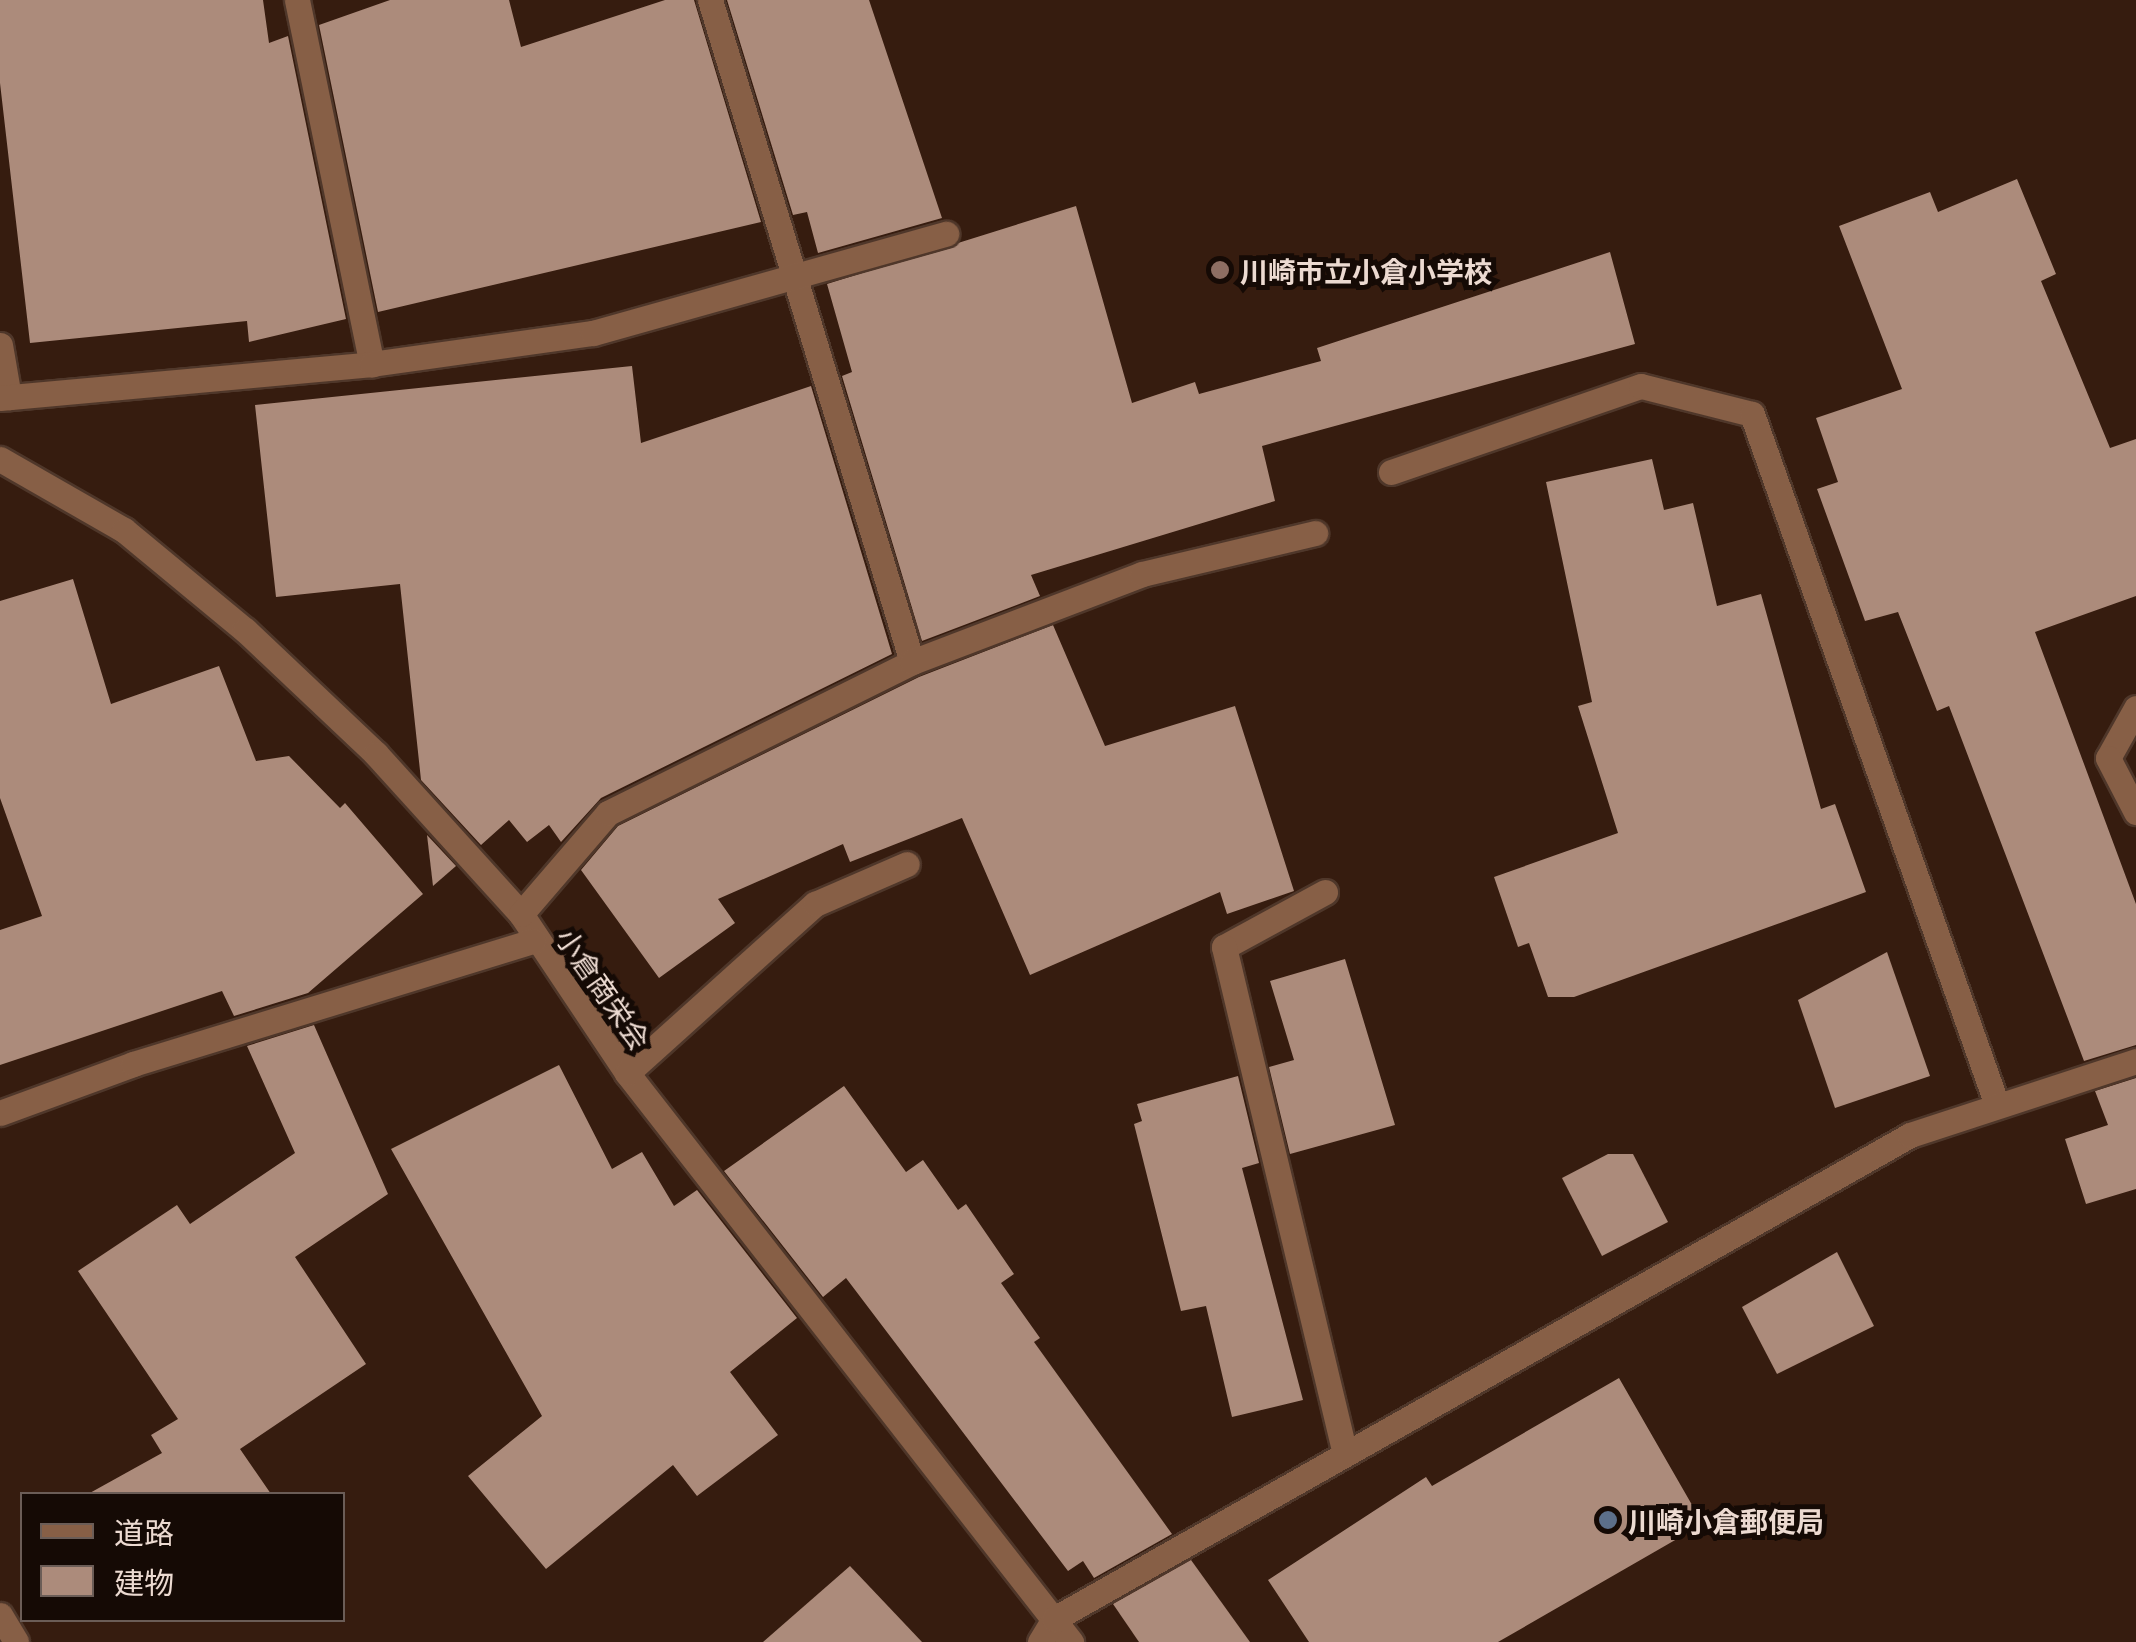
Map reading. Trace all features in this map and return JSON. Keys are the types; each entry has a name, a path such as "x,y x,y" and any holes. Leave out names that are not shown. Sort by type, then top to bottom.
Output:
{"street":[{"path":"297,0 372,364"},
{"path":"710,0 912,662"},
{"path":"0,345 4,397 372,364 593,333 946,234"},
{"path":"1391,472 1641,386 1752,414 1997,1105"},
{"name":"小倉商栄会","path":"0,460 124,530 246,630 376,754 521,914 534,941 627,1073 1072,1642"},
{"path":"521,914 608,813 912,662 1142,574 1316,534"},
{"path":"2136,708 2108,758 2136,812"},
{"path":"627,1073 815,904 907,864"},
{"path":"1326,892 1224,948 1345,1454"},
{"path":"0,1113 132,1064 534,941"},
{"path":"1040,1642 1054,1619 1910,1134 2136,1062"},
{"path":"0,1615 16,1642"}],"building":[{"path":"0,0 263,0 269,43 288,36 346,319 249,342 247,321 30,343 0,83"},
{"path":"390,0 509,0 521,47 665,0 694,0 761,222 378,312 319,25"},
{"path":"727,0 869,0 942,218 818,253 807,212 793,215"},
{"path":"2017,179 2056,274 2041,281 2110,448 2136,439 2136,596 2035,632 2136,904 2136,1045 2084,1061 1949,706 1937,711 1898,612 1865,621 1817,489 1838,482 1816,418 1902,389 1839,226 1930,192 1938,212"},
{"path":"1076,206 1132,403 1195,382 1199,394 1321,361 1317,348 1610,252 1635,344 1262,446 1275,501 1031,575 1040,596 922,641 842,376 852,372 827,284"},
{"path":"632,366 641,443 811,386 892,654 601,798 561,842 549,825 527,842 509,820 481,845 421,780 400,584 276,597 255,405"},
{"path":"1652,459 1664,510 1693,503 1717,606 1761,594 1821,809 1835,804 1866,892 1574,997 1548,997 1529,943 1518,947 1494,877 1618,833 1578,706 1592,702 1546,482"},
{"path":"73,579 111,704 219,666 256,761 289,756 340,808 345,803 423,894 308,993 234,1016 222,991 0,1065 0,930 42,916 0,798 0,601"},
{"path":"1053,625 1105,746 1235,706 1294,891 1227,914 1220,892 1030,975 962,818 850,862 843,844 718,899 735,923 659,978 581,870 618,826 919,677"},
{"path":"427,835 456,866 433,886"},
{"path":"1887,952 1930,1076 1835,1108 1798,1000"},
{"path":"1345,959 1395,1125 1290,1154 1269,1067 1294,1060 1270,981"},
{"path":"314,1025 388,1194 295,1257 366,1364 240,1449 270,1492 92,1492 162,1453 151,1435 178,1419 78,1271 177,1205 190,1224 295,1153 247,1046"},
{"path":"559,1065 612,1169 642,1152 674,1206 697,1190 797,1318 730,1372 778,1435 697,1496 673,1465 546,1569 468,1476 542,1416 391,1149"},
{"path":"1238,1076 1259,1163 1242,1168 1303,1400 1232,1417 1206,1306 1181,1311 1134,1124 1142,1121 1137,1104"},
{"path":"2136,1078 2136,1189 2086,1204 2065,1139 2108,1125 2095,1091"},
{"path":"844,1086 906,1172 923,1160 958,1210 966,1204 1014,1274 1001,1283 1040,1338 1034,1342 1172,1534 1094,1578 1083,1561 1068,1571 846,1278 823,1297 724,1171"},
{"path":"1608,1154 1633,1154 1668,1222 1602,1256 1562,1178"},
{"path":"1837,1252 1874,1326 1777,1374 1742,1307"},
{"path":"1619,1378 1703,1524 1498,1642 1309,1642 1268,1580 1426,1477 1432,1486"},
{"path":"1191,1560 1250,1642 1139,1642 1113,1604"},
{"path":"850,1566 922,1642 763,1642"}],"place":[{"name":"川崎市立小倉小学校","path":"1220,270"},
{"name":"川崎小倉郵便局","path":"1608,1520"}]}
